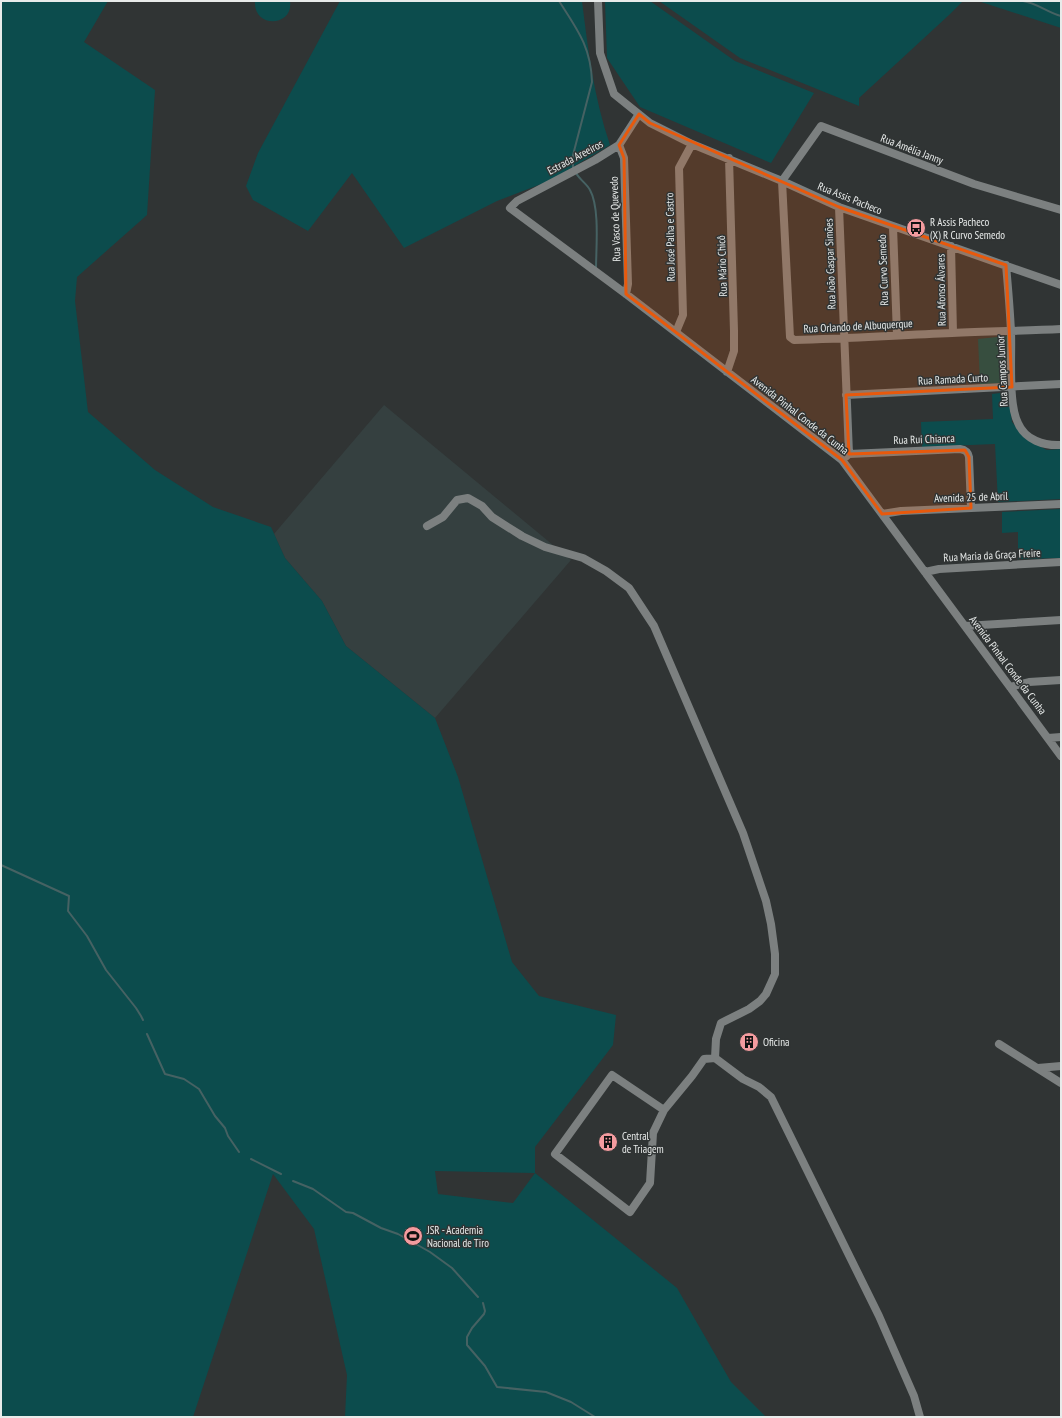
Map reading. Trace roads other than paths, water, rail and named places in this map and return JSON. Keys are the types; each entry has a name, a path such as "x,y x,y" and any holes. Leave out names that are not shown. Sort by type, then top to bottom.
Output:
{"street":[{"name":"Rua Assis Pacheco","path":"598,1 600,53 614,94 650,123 692,144 782,181 839,208 867,216 893,227 1061,285"},
{"name":"Estrada Areeiros","path":"510,208 516,201 595,160 619,145 638,114"},
{"name":"Rua Amélia Janny","path":"782,181 821,126 974,184 1061,210"},
{"name":"Rua José Palha e Castro","path":"676,332 683,315 679,168 692,144"},
{"name":"Rua Vasco de Quevedo","path":"619,145 624,158 628,284 626,294"},
{"name":"Rua Mário Chicô","path":"727,372 734,351 729,158"},
{"name":"Rua Orlando de Albuquerque","path":"782,181 790,337 794,340 844,339 953,332 1011,332 1061,329"},
{"name":"Avenida Pinhal Conde da Cunha","path":"510,208 626,294 842,460 1061,756"},
{"name":"Rua João Gaspar Simões","path":"839,208 849,454"},
{"name":"Rua Curvo Semedo","path":"893,227 897,335"},
{"name":"Rua Afonso Álvares","path":"951,246 953,332"},
{"name":"Rua Campos Junior","path":"1006,265 1011,332 1012,387 1014,409 1018,424 1027,434 1041,444 1061,445"},
{"name":"Rua Ramada Curto","path":"846,395 1061,384"},
{"name":"Rua Rui Chianca","path":"849,454 965,450 969,457 971,508"},
{"path":"842,460 849,454"},
{"path":"427,526 442,517 457,500 468,498 482,506 492,518 522,536 545,547 584,558 606,571 629,588 654,626 743,833 766,901 775,954 775,974 766,994 760,1001 749,1009 721,1023 716,1039 715,1058"},
{"name":"Avenida 25 de Abril","path":"882,514 901,511 1061,504"},
{"name":"Rua Maria da Graça Freire","path":"925,572 939,568 1061,562"},
{"path":"965,626 1061,620"},
{"path":"1010,687 1029,682 1061,680"},
{"path":"1048,738 1061,737"},
{"path":"1000,1044 1061,1083"},
{"path":"664,1110 612,1075 555,1154 630,1212 650,1183 653,1132 664,1110 704,1059 715,1058 743,1079 759,1087 771,1097 879,1316 914,1396 920,1417"},
{"path":"1038,1068 1061,1066"}],"waterway":[{"path":"559,1 582,39 586,48 591,70 592,82 573,155 573,168"},
{"path":"1023,1 1061,16"},
{"path":"576,173 590,190 595,207 597,229 596,269"},
{"path":"1,865 69,896 68,911 87,936 106,970 136,1008 143,1020"},
{"path":"147,1034 165,1074 184,1079 199,1089 239,1152"},
{"path":"251,1159 281,1174"},
{"path":"293,1181 313,1189 346,1212 353,1213 381,1228 398,1234 430,1252 452,1268 478,1297"},
{"path":"483,1303 485,1311 484,1314 472,1328 467,1337 467,1345 485,1366 497,1387 546,1392 571,1402 595,1417"}],"place":[{"name":"R Assis Pacheco (X) R Curvo Semedo","path":"916,228"},
{"name":"Oficina","path":"749,1042"},
{"name":"Central de Triagem","path":"608,1142"},
{"name":"JSR - Academia Nacional de Tiro","path":"413,1236"}]}
